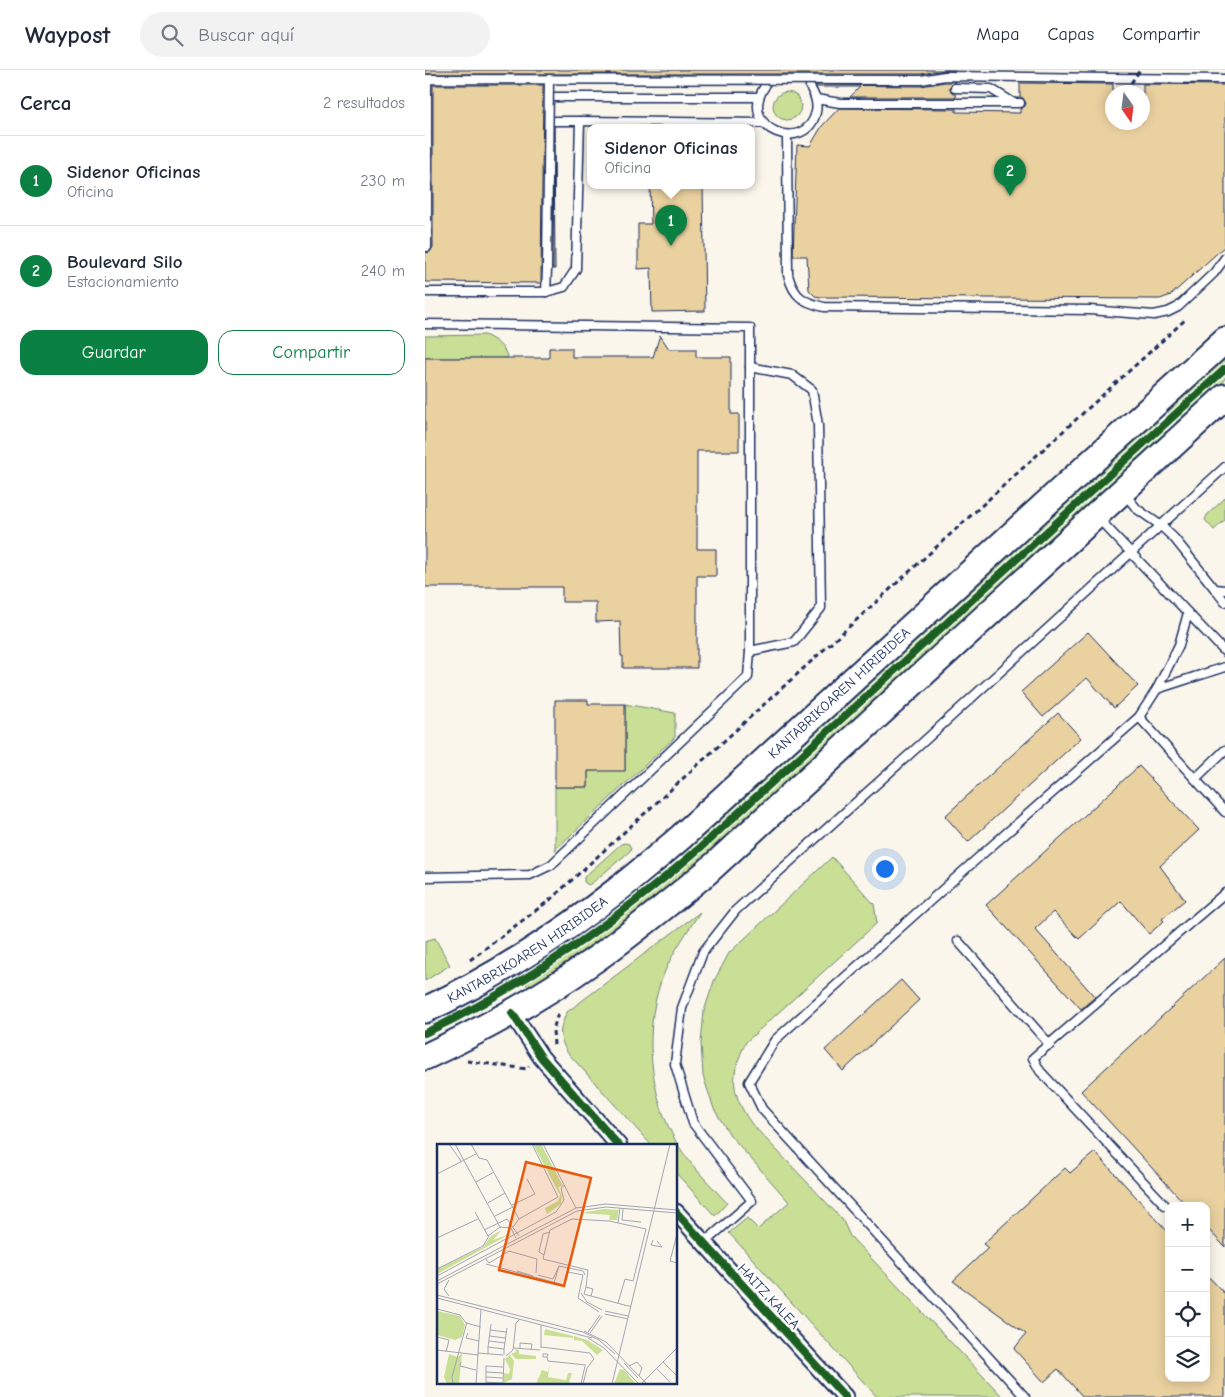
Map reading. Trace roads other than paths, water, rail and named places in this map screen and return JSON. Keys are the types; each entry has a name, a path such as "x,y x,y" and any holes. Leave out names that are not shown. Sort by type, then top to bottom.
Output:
{"main road":[{"name":"KANTABRIKOAREN HIRIBIDEA","path":"425,1010 491,974 563,930 617,890 674,843 1225,340"},
{"path":"425,1057 512,1013 589,964 707,872 1225,397"}],"street":[{"path":"512,1013 541,1056 617,1144"},
{"name":"HAITZ KALEA","path":"677,1213 845,1397"}],"lane":[{"path":"425,247 427,247 427,79 921,80 945,76 1225,79"},
{"path":"546,292 549,79"},
{"path":"765,86 759,97 760,115 770,129 787,135 804,130 815,116 817,108 816,99 810,87"},
{"path":"955,88 991,89 1012,102"},
{"path":"555,96 759,97"},
{"path":"816,99 840,103 1020,103"},
{"path":"555,121 764,123"},
{"path":"425,292 546,292 564,287 576,269 580,121"},
{"path":"787,135 788,275 791,287 808,303 824,306 1090,310 1154,315 1168,312 1178,307 1214,273 1225,258"},
{"path":"425,324 750,328 750,651 748,677 551,865 530,875 425,878"},
{"path":"749,366 793,375 812,390 818,425 821,608 794,642 750,651"},
{"path":"704,1244 752,1201 693,1123 675,1064 682,1008 703,952 736,910 1225,467"},
{"path":"1122,491 1137,509 1161,525 1225,602"},
{"path":"1096,516 1225,652"},
{"path":"1215,589 1225,590"},
{"path":"1025,1397 762,1109 749,1082 775,1040 979,856 1139,717 1157,689 1179,645 1188,613"},
{"path":"1157,689 1225,667"},
{"path":"1139,717 1225,812"},
{"path":"1195,779 1225,750"},
{"path":"1165,1205 1040,1071 1033,1058 1225,893"},
{"path":"958,941 1049,1044"}],"place":[{"name":"Boulevard Silo","path":"1010,196"},
{"name":"Sidenor Oficinas","path":"671,246"}]}
